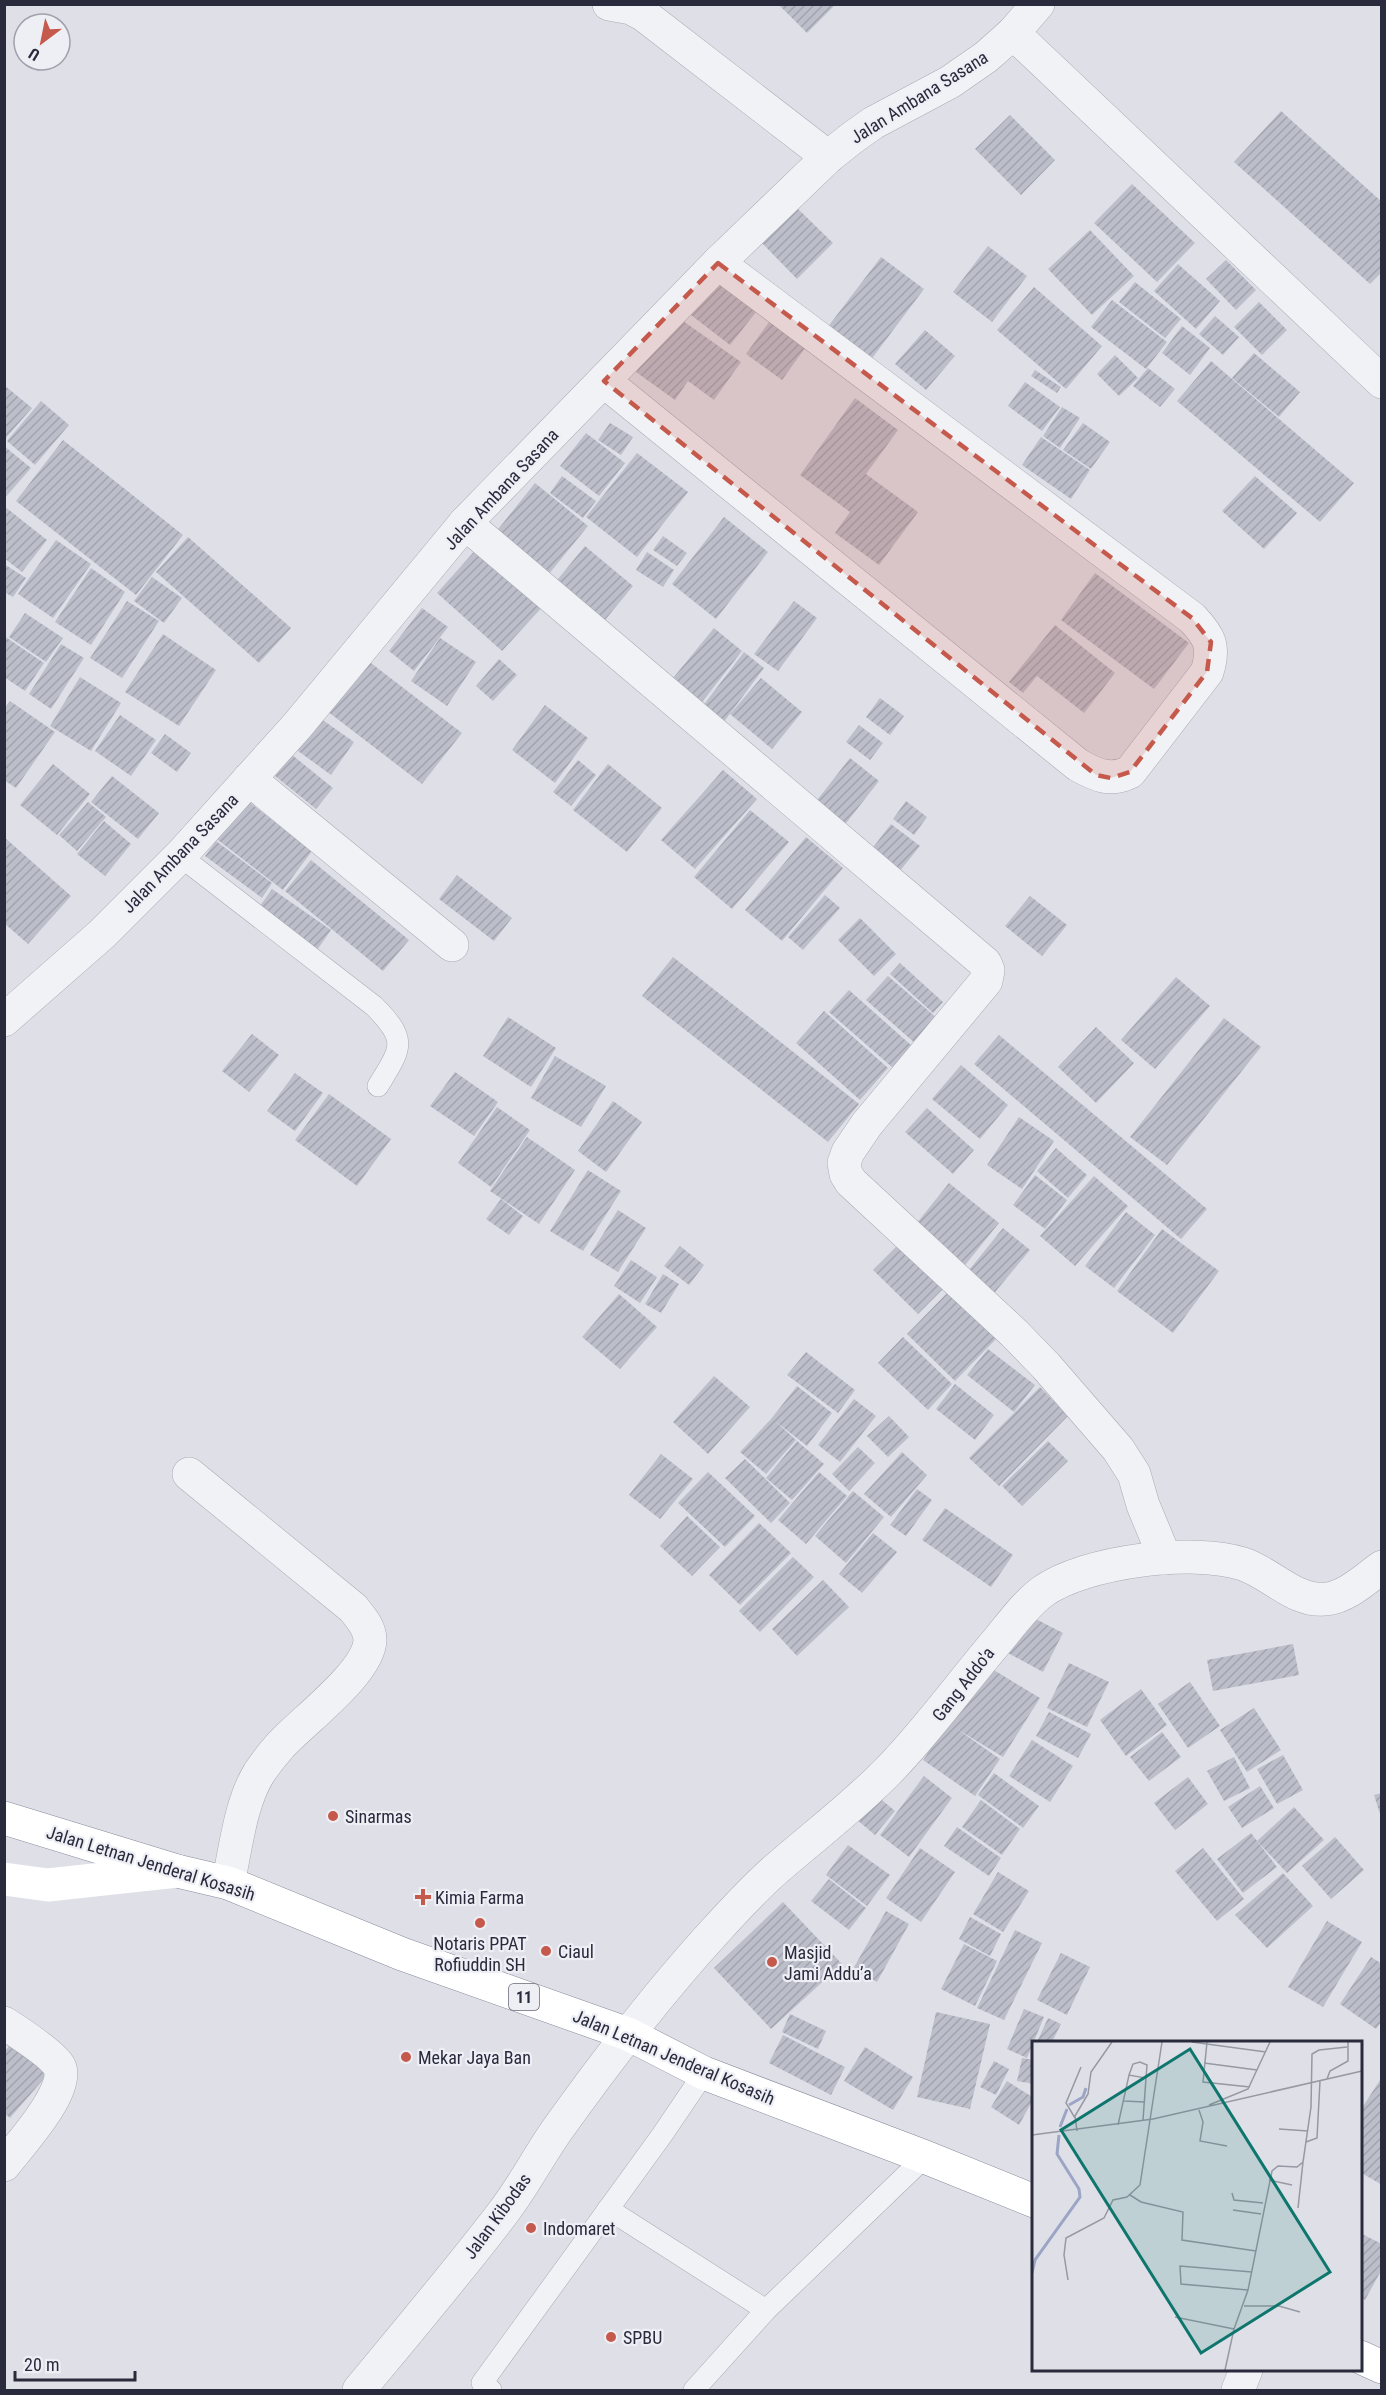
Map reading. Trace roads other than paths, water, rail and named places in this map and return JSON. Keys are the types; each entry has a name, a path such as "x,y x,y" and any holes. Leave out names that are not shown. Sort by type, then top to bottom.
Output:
{"main road":[{"name":"Jalan Letnan Jenderal Kosasih","path":"4,1818 177,1871 228,1883 402,1954 627,2034 704,2073 1032,2200"},
{"path":"4,1879 48,1885 177,1871"},
{"path":"1362,2358 1382,2367"}],"street":[{"path":"609,4 631,8 644,15 828,158"},
{"name":"Jalan Ambana Sasana","path":"11,1003 102,934 180,856 297,726 465,523 718,263 828,158 873,123 950,82 986,57 1013,33 1038,4"},
{"path":"1013,33 1382,382"},
{"path":"604,381 1078,765 1096,775 1111,778 1130,772 1207,672 1212,652 1211,642 1204,632 1192,618 718,263"},
{"path":"465,523 985,963 988,970 986,981 867,1124 848,1152 844,1163 846,1174 865,1196 1014,1333 1118,1449 1134,1474 1143,1504 1165,1558"},
{"path":"249,779 452,945"},
{"path":"189,1474 353,1608 368,1629 370,1641 360,1665 342,1686 278,1747 259,1774 247,1800 228,1883"},
{"name":"Gang Addo'a","path":"627,2034 747,1897 888,1772 934,1722 978,1663 1022,1612 1043,1592 1090,1571 1124,1563 1197,1557 1243,1564 1264,1573 1295,1593 1309,1598 1325,1599 1341,1595 1356,1587 1382,1567"},
{"path":"4,2023 51,2058 59,2066 62,2074 58,2091 4,2165"},
{"name":"Jalan Kibodas","path":"359,2391 504,2211 555,2133 627,2034"},
{"path":"1238,2391 1246,2371"}],"lane":[{"path":"180,856 374,1006 393,1025 398,1040 398,1052 378,1086"},
{"path":"483,2388 704,2073"},
{"path":"694,2391 766,2310 925,2157"},
{"path":"608,2209 766,2310"}],"place":[{"name":"Sinarmas","path":"333,1816"},
{"name":"Kimia Farma","path":"423,1897"},
{"name":"Notaris PPAT Rofiuddin SH","path":"480,1923"},
{"name":"Ciaul","path":"546,1951"},
{"name":"Masjid Jami Addu’a","path":"772,1962"},
{"name":"Mekar Jaya Ban","path":"406,2057"},
{"name":"Indomaret","path":"531,2228"},
{"name":"SPBU","path":"611,2337"}]}
